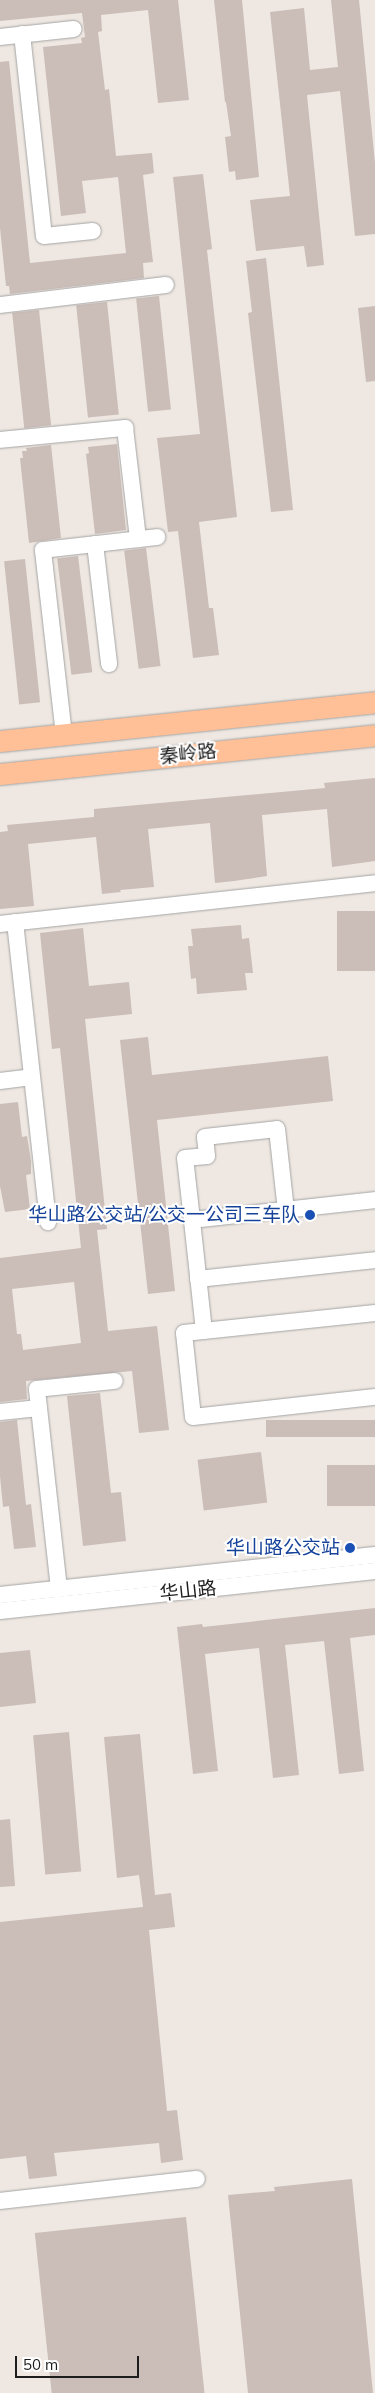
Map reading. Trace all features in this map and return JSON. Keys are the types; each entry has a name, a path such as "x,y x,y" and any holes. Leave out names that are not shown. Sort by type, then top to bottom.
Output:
{"main road":[{"name":"秦岭路","path":"0,741 375,702"},
{"name":"秦岭路","path":"0,774 375,735"}],"street":[{"path":"0,37 74,30"},
{"path":"22,34 44,236 93,230"},
{"path":"0,305 166,285"},
{"path":"0,440 125,428 138,539"},
{"path":"64,735 43,550 156,537"},
{"path":"95,544 109,664"},
{"path":"48,1222 32,1078 8,923 375,883"},
{"path":"0,1081 32,1078"},
{"path":"204,1331 185,1158 207,1156 205,1137 277,1129 286,1210"},
{"path":"192,1220 375,1200"},
{"path":"198,1279 375,1260"},
{"path":"375,1313 184,1333 193,1417 375,1397"},
{"path":"59,1589 37,1389 115,1381"},
{"path":"0,1412 39,1408"},
{"name":"华山路","path":"0,1595 375,1555"},
{"name":"华山路","path":"0,1610 375,1571"},
{"path":"0,2201 197,2180"}],"building":[{"path":"0,0 178,0 189,100 158,103 148,10 101,15 102,31 98,32 105,90 109,89 116,156 152,153 154,173 143,175 153,262 143,263 144,278 10,294 9,286 6,286 0,228 0,62 9,61 30,263 126,253 118,177 82,181 86,213 61,216 43,47 82,43 81,38 85,37 82,13 0,21"},
{"path":"214,0 242,0 259,177 236,180 235,171 229,172 225,137 231,136 225,102"},
{"path":"331,0 359,0 375,163 375,234 355,236 340,91 307,95 324,265 307,267 304,246 256,251 250,200 290,196 270,12 304,8 310,70 338,67"},
{"path":"203,174 212,249 207,250 237,517 199,522 209,608 213,608 219,655 193,658 178,531 168,532 157,438 200,434 173,177"},
{"path":"266,258 293,510 271,512 248,313 252,312 246,261"},
{"path":"159,296 171,409 148,412 136,298"},
{"path":"107,302 119,414 88,418 76,305"},
{"path":"375,306 375,381 366,382 358,308"},
{"path":"39,310 51,425 24,428 12,313"},
{"path":"117,444 126,530 95,534 86,454 89,453 88,447"},
{"path":"51,445 61,538 29,543 20,458 23,458 22,451 27,451 26,448"},
{"path":"146,548 161,666 139,669 124,551"},
{"path":"78,556 92,672 71,675 57,559"},
{"path":"25,559 40,702 19,704 4,561"},
{"path":"375,778 375,861 332,867 327,809 262,815 267,876 234,881 215,883 210,823 148,829 154,887 120,890 121,892 102,894 96,837 28,844 34,906 0,909 0,832 8,831 7,825 94,817 94,809 325,788 324,783"},
{"path":"337,911 375,911 375,971 337,971"},
{"path":"241,925 242,939 249,938 253,973 245,973 247,990 197,994 196,978 191,979 188,946 193,946 191,929"},
{"path":"83,928 89,986 129,982 132,1014 85,1019 107,1229 97,1230 108,1331 157,1326 169,1430 139,1433 132,1371 26,1381 27,1399 0,1402 0,1258 81,1248 60,1048 52,1049 40,933","holes":["74,1282 81,1343 23,1350 21,1334 17,1334 12,1289"]},
{"path":"148,1037 152,1075 328,1056 333,1101 157,1120 175,1291 148,1294 120,1040"},
{"path":"18,1102 22,1137 27,1136 31,1161 31,1174 26,1175 30,1209 5,1212 0,1186 0,1104"},
{"path":"100,1393 111,1493 121,1492 126,1541 83,1546 67,1396"},
{"path":"17,1420 26,1505 31,1504 36,1547 14,1549 9,1506 3,1507 0,1476 0,1422"},
{"path":"266,1420 375,1420 375,1437 266,1437"},
{"path":"261,1452 267,1503 204,1510 197,1460"},
{"path":"327,1465 375,1465 375,1506 327,1506"},
{"path":"375,1608 375,1635 350,1638 364,1771 339,1774 324,1641 285,1645 299,1775 273,1778 259,1648 205,1654 218,1771 193,1774 177,1627 202,1624 203,1627"},
{"path":"30,1650 36,1703 0,1707 0,1653"},
{"path":"69,1732 81,1871 45,1875 33,1735"},
{"path":"140,1734 155,1895 171,1893 175,1927 149,1930 167,2111 177,2110 183,2160 161,2163 159,2143 54,2153 57,2176 29,2179 26,2156 0,2159 0,1922 143,1907 139,1875 117,1878 104,1737"},
{"path":"10,1819 15,1886 0,1887 0,1820"},
{"path":"352,2179 373,2393 248,2393 228,2195 275,2191 274,2187"},
{"path":"186,2217 204,2393 52,2393 35,2233"}],"place":[{"name":"华山路公交站/公交一公司三车队","path":"310,1215"},
{"name":"华山路公交站","path":"350,1548"}]}
